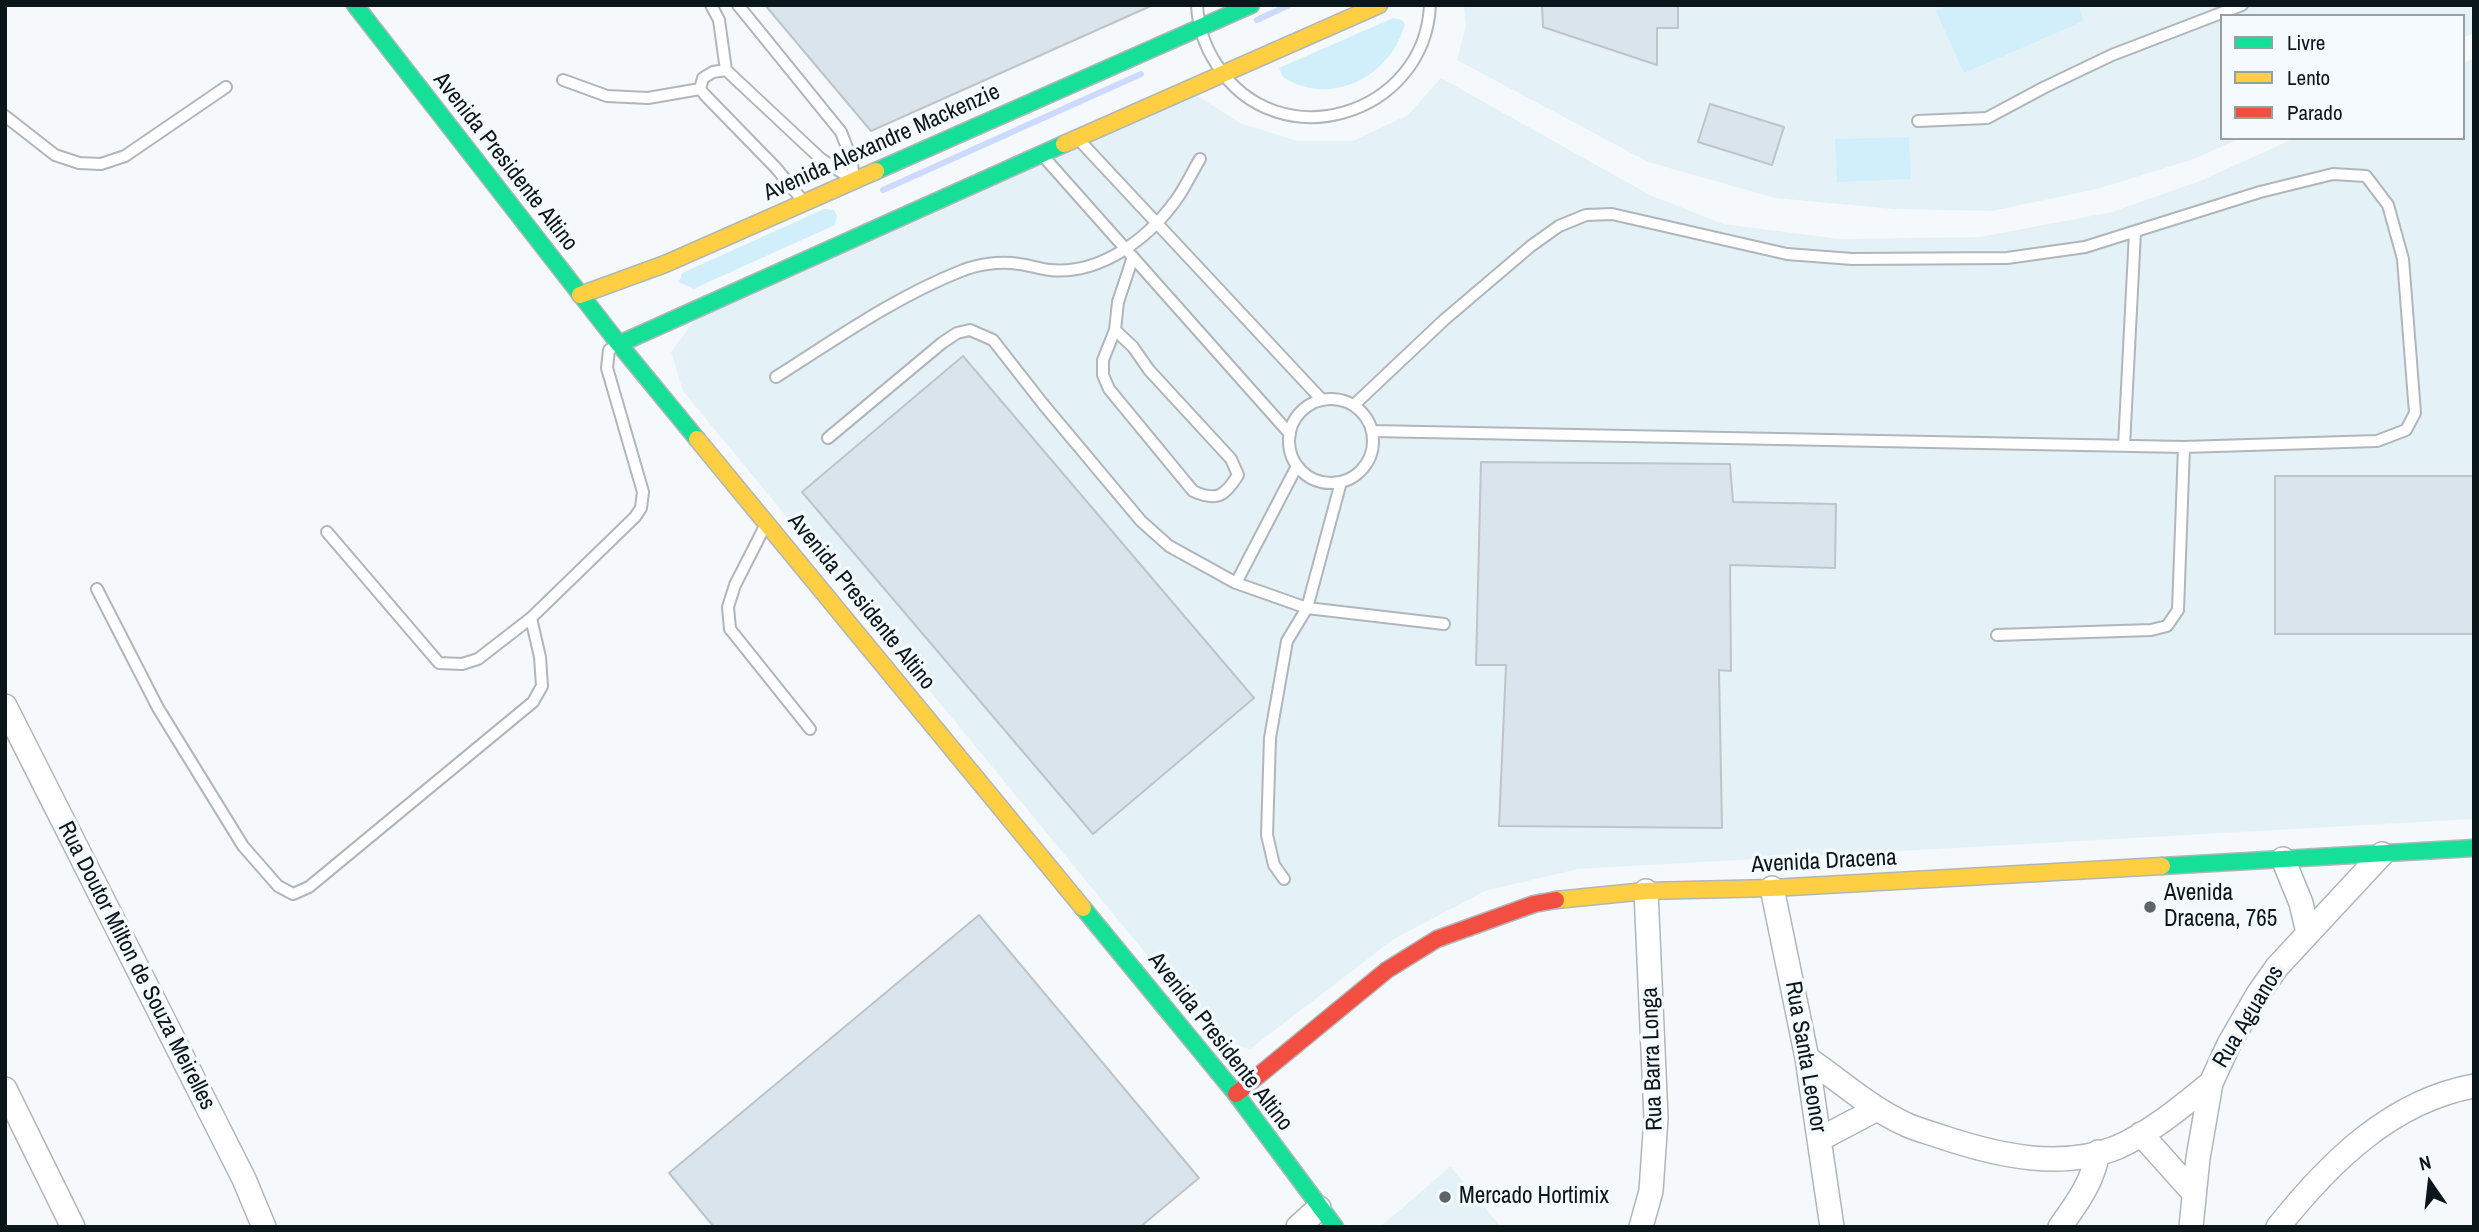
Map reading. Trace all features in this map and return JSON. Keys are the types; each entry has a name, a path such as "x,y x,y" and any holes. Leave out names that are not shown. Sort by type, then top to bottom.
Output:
{"street":[{"name":"Avenida Presidente Altino","path":"355,5 619,344 1236,1094 1335,1227"},
{"name":"Avenida Alexandre Mackenzie","path":"580,295 668,270 804,203 857,186 1251,5"},
{"path":"619,344 686,306 875,221 1042,155 1379,5"},
{"name":"Rua Doutor Milton de Souza Meirelles","path":"5,706 244,1179 264,1227"},
{"name":"Avenida Dracena","path":"1236,1094 1387,970 1437,939 1534,904 1575,897 1646,891 1772,888 2474,848"},
{"name":"Rua Aguanos","path":"2191,1227 2193,1192 2210,1083 2229,1044 2277,967 2382,854"},
{"path":"2283,859 2301,903 2308,933"},
{"name":"Rua Santa Leonor","path":"1772,888 1807,1058 1832,1227"},
{"name":"Rua Barra Longa","path":"1641,1227 1651,1191 1656,1118 1646,891"},
{"path":"1807,1058 1877,1109 1906,1125 1983,1150 2012,1156 2062,1159 2118,1147 2174,1113 2210,1083"},
{"path":"2278,1227 2324,1174 2375,1129 2420,1102 2474,1086"},
{"path":"5,1089 74,1227"},
{"path":"1820,1139 1877,1109"},
{"path":"2141,1134 2193,1192"},
{"path":"2060,1227 2090,1182 2095,1172 2098,1152"},
{"path":"1298,1227 1319,1208"}],"lane":[{"path":"711,5 719,20 726,71 821,159 857,186"},
{"path":"738,5 841,132 857,186"},
{"path":"1197,5 1200,29 1209,53 1223,75 1246,97 1275,111 1306,117 1338,115 1382,95 1405,73 1422,46 1430,5"},
{"path":"1918,121 1987,118 2112,55 2239,6"},
{"path":"700,89 703,78 713,72 726,71"},
{"path":"563,80 607,96 648,98 700,89"},
{"path":"5,116 55,155 79,163 101,163 125,156 226,87"},
{"path":"700,89 776,169 804,203"},
{"path":"1078,138 1322,400"},
{"path":"1042,155 1290,434"},
{"path":"776,377 878,312 963,270 989,264 1017,263 1051,270 1076,270 1129,253 1176,200 1200,159"},
{"path":"1354,405 1444,320 1531,246 1559,226 1586,215 1612,214 1787,254 1852,260 2007,258 2085,247 2260,192 2333,174 2366,176 2388,205 2403,259 2415,412 2406,430 2376,441 2184,447 1372,431"},
{"path":"2124,446 2135,232"},
{"path":"1115,330 1231,459 1238,475 1228,492 1215,497 1203,496 1193,491 1109,389 1103,375 1103,359 1115,330 1129,253"},
{"path":"828,438 942,343 957,333 970,330 993,340 1141,521 1169,546 1236,583 1307,608 1444,624"},
{"path":"327,532 439,663 461,664 478,659 531,618 635,517 641,508 643,492 607,368 609,350 619,344"},
{"path":"1322,400 1338,400 1354,405 1366,416 1372,431 1373,448 1367,463 1356,475 1341,482 1324,482 1309,477 1297,466 1290,451 1290,434 1295,419 1307,407 1322,400"},
{"path":"1997,635 2151,631 2167,626 2178,610 2184,447"},
{"path":"1236,583 1297,466"},
{"path":"1284,879 1274,864 1267,835 1270,738 1287,641 1307,608 1341,482"},
{"path":"767,523 735,585 728,607 730,629 810,729"},
{"path":"97,589 158,708 243,846 278,886 293,894 309,887 533,702 542,686 540,657 531,618"}],"shaded area":[{"path":"1464,5 2474,5 2474,33 2465,37 2465,14 2220,14 2220,140 2237,140 2194,159 2097,189 1992,211 1893,209 1775,198 1648,162 1457,60 1466,26"},
{"path":"1949,5 2078,5 2084,21 1964,73 1936,11"},
{"path":"1393,18 1402,20 1405,24 1398,43 1387,59 1373,72 1356,82 1339,88 1320,89 1301,86 1283,77 1279,68"},
{"path":"2474,58 2474,819 1578,869 1485,891 1394,939 1250,1049 1217,1040 683,391 671,352 695,320 1196,95 1240,123 1297,141 1353,141 1408,115 1441,78 1650,195 1723,224 1841,239 1980,237 2112,212 2200,181 2291,140 2465,140 2465,62"},
{"path":"1909,137 1911,179 1837,182 1835,139"},
{"path":"824,209 834,210 837,216 835,225 694,289 679,282 682,273"},
{"name":"Mercado Hortimix","path":"1450,1167 1501,1227 1380,1227"}],"building":[{"path":"765,5 1153,5 871,131"},
{"path":"1542,5 1678,5 1678,28 1657,28 1657,65 1543,27"},
{"path":"1710,104 1784,127 1772,165 1698,142"},
{"path":"963,356 1254,698 1093,834 802,492"},
{"path":"1481,462 1730,464 1733,502 1836,504 1835,568 1730,565 1731,671 1719,670 1722,828 1499,826 1506,665 1476,665"},
{"path":"2275,476 2474,476 2474,634 2275,634"},
{"path":"979,915 1199,1178 1140,1227 714,1227 669,1173"}],"waterway":[{"path":"1257,20 1289,5"},
{"path":"883,190 1141,74"}],"traffic: fast":[{"path":"355,5 619,344 697,439"},
{"path":"876,171 1251,5"},
{"path":"619,344 1064,144"},
{"path":"2162,866 2474,848"},
{"path":"1083,908 1236,1094 1335,1227"}],"traffic: slow":[{"path":"1064,144 1379,5"},
{"path":"580,295 665,264 876,171"},
{"path":"697,439 1083,908"},
{"path":"1556,900 1646,891 1772,888 2162,866"}],"traffic: jam":[{"path":"1236,1094 1387,970 1437,939 1534,904 1556,900"}],"place":[{"name":"Avenida Dracena, 765","path":"2150,907"},
{"name":"Mercado Hortimix","path":"1445,1197"}]}
